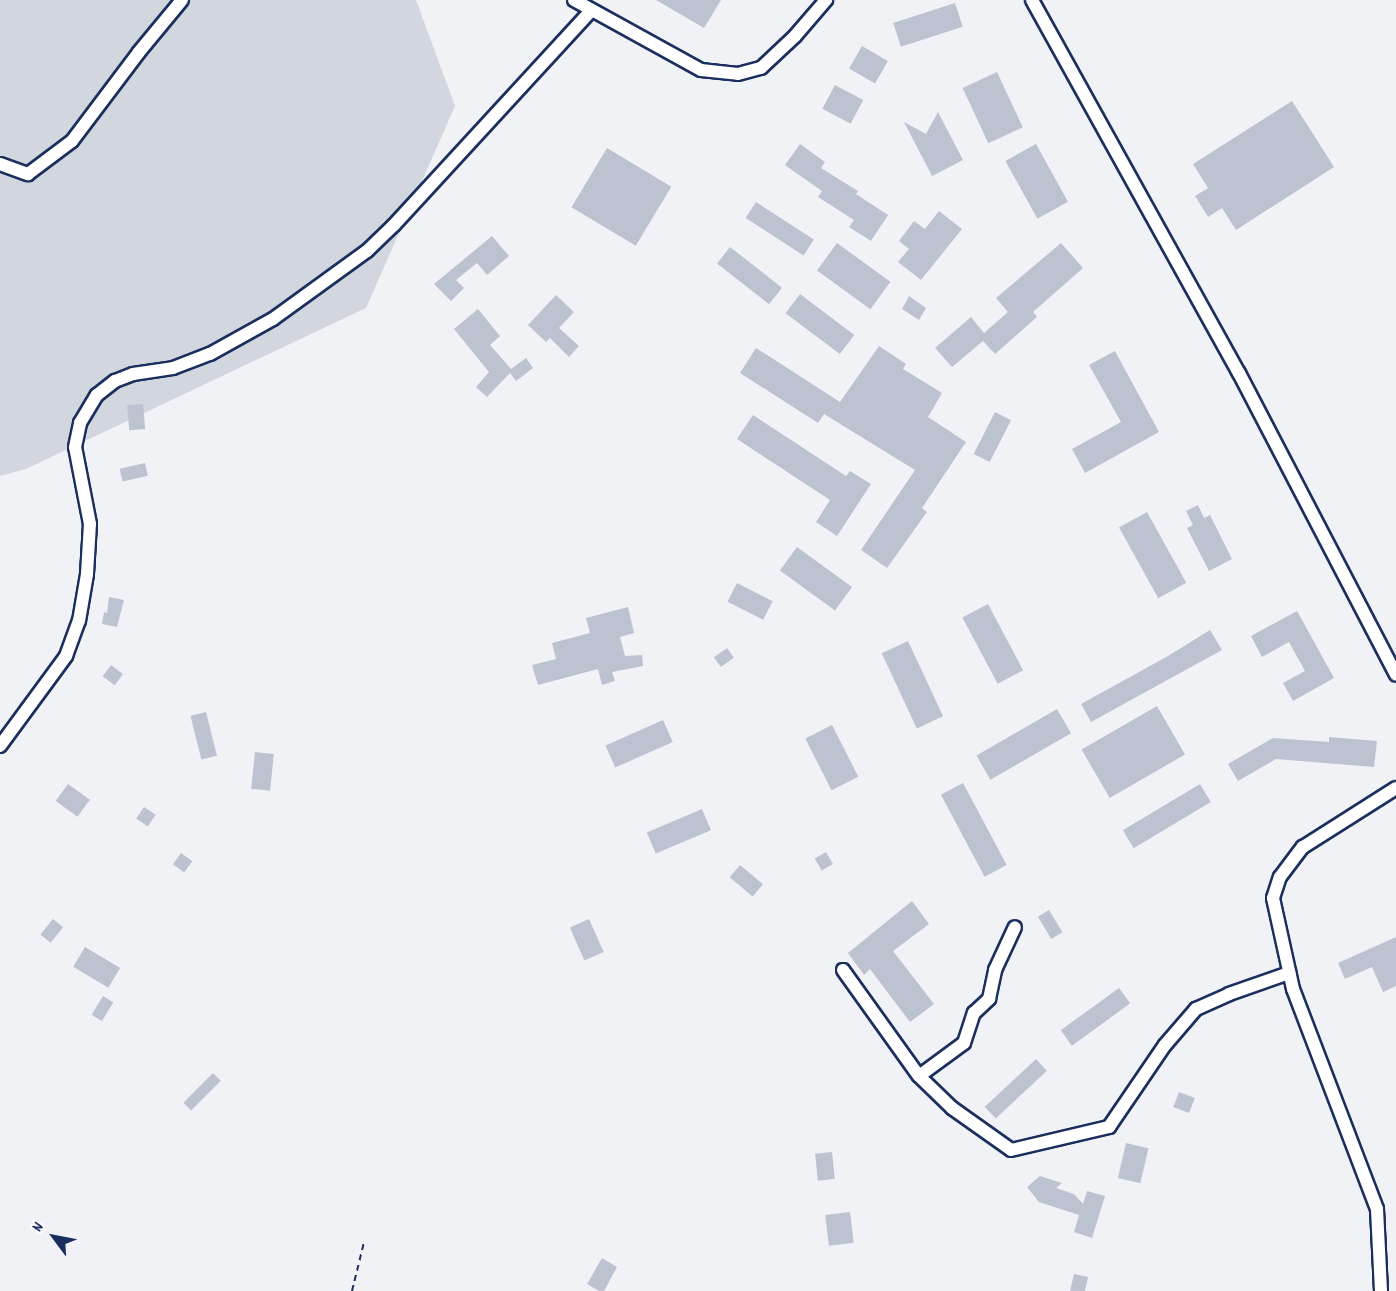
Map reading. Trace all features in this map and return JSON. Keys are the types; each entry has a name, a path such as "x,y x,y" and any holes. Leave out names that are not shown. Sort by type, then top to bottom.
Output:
{"street":[{"path":"0,164 28,174 72,141 139,52 182,0"},
{"path":"574,0 701,70 738,74 761,68 795,36 826,0"},
{"path":"1032,0 1239,373 1396,675"},
{"path":"0,746 66,656 80,621 87,574 90,525 75,447 80,423 97,395 115,381 133,374 173,368 210,354 273,319 367,251 394,225 591,11"},
{"path":"1381,1291 1377,1209 1293,989 1273,898 1280,877 1303,847 1393,790 1396,804"},
{"path":"919,1076 964,1043 974,1013 989,999 995,970 1015,927"},
{"path":"843,970 919,1076 952,1108 1011,1150 1109,1127 1165,1045 1196,1009 1229,994 1289,973"}],"path":[{"path":"352,1291 364,1242"}],"shaded area":[{"path":"0,0 416,0 455,106 366,308 26,469 0,476"}],"building":[{"path":"656,0 721,0 704,28"},
{"path":"955,3 963,27 901,47 893,23"},
{"path":"862,46 888,61 875,84 849,69"},
{"path":"997,72 1023,127 988,143 963,88"},
{"path":"835,85 863,100 851,124 822,109"},
{"path":"1292,101 1334,167 1236,230 1222,208 1208,217 1195,196 1208,188 1193,164"},
{"path":"938,112 963,160 932,176 904,122 926,134"},
{"path":"800,144 825,162 821,168 858,191 856,194 888,215 871,241 849,227 854,220 818,197 822,191 785,165"},
{"path":"1036,144 1068,202 1037,219 1005,161"},
{"path":"607,148 671,187 636,246 571,207"},
{"path":"756,202 814,240 804,256 746,218"},
{"path":"939,211 962,229 921,280 898,262 909,249 899,241 914,221 925,229"},
{"path":"492,236 509,256 487,275 477,263 456,280 464,288 451,301 434,284"},
{"path":"837,243 890,282 870,309 817,271"},
{"path":"1061,243 1083,268 1033,312 1037,317 995,354 983,341 952,367 935,348 971,317 984,333 1008,312 996,298"},
{"path":"730,247 782,288 769,304 717,264"},
{"path":"800,294 854,335 840,354 786,313"},
{"path":"556,295 574,312 559,328 579,346 569,357 550,338 546,342 528,325"},
{"path":"909,296 926,308 919,320 902,309"},
{"path":"478,309 500,336 490,345 511,369 526,358 533,368 516,381 510,373 487,397 476,387 489,372 454,329"},
{"path":"879,346 906,364 903,369 942,393 928,417 966,442 922,508 927,512 887,568 861,550 915,470 824,414 818,423 740,373 756,348 840,402"},
{"path":"1115,351 1159,432 1085,473 1072,449 1121,422 1089,365"},
{"path":"143,404 145,429 129,430 127,405"},
{"path":"995,412 1011,420 990,462 974,454"},
{"path":"753,415 846,476 850,471 871,484 837,536 816,522 830,500 737,439"},
{"path":"145,463 148,476 123,482 120,469"},
{"path":"1198,505 1204,518 1210,515 1232,559 1209,571 1187,528 1193,525 1186,511"},
{"path":"1147,512 1186,583 1158,598 1119,528"},
{"path":"797,547 852,587 835,610 780,570"},
{"path":"737,583 773,601 763,620 727,602"},
{"path":"109,597 124,600 117,627 102,624 104,612 107,613"},
{"path":"988,604 1023,670 998,684 962,618"},
{"path":"628,607 634,633 620,637 625,656 642,655 643,666 612,672 615,681 602,685 598,669 538,685 532,665 556,659 552,643 590,633 586,618"},
{"path":"1297,611 1334,678 1293,701 1283,683 1305,671 1289,642 1262,657 1251,636"},
{"path":"1210,630 1222,650 1091,722 1081,704"},
{"path":"908,641 943,716 917,728 882,653"},
{"path":"727,648 734,658 721,667 714,657"},
{"path":"111,665 123,674 115,685 103,676"},
{"path":"1157,706 1185,754 1110,798 1082,750"},
{"path":"1057,709 1071,733 990,780 976,756"},
{"path":"206,712 217,756 201,760 190,716"},
{"path":"663,720 673,742 615,768 605,746"},
{"path":"832,725 858,777 832,790 805,739"},
{"path":"1329,737 1377,741 1374,767 1276,759 1238,781 1228,764 1273,738 1329,742"},
{"path":"255,752 274,754 270,791 251,789"},
{"path":"963,783 1007,865 985,877 941,795"},
{"path":"68,784 90,800 77,817 56,801"},
{"path":"1200,784 1211,802 1134,848 1123,830"},
{"path":"144,807 156,815 148,826 136,819"},
{"path":"702,809 711,830 656,854 647,832"},
{"path":"826,852 833,864 822,871 815,858"},
{"path":"181,853 192,861 184,873 173,864"},
{"path":"740,865 763,884 753,897 730,877"},
{"path":"912,901 929,924 893,951 934,1004 910,1022 870,969 864,975 848,953"},
{"path":"1049,910 1062,932 1051,939 1038,917"},
{"path":"53,919 63,927 51,943 40,935"},
{"path":"589,919 604,952 584,960 570,928"},
{"path":"1396,937 1396,986 1383,992 1372,967 1345,979 1338,963"},
{"path":"85,947 120,968 108,988 73,967"},
{"path":"1119,988 1130,1003 1072,1046 1061,1030"},
{"path":"103,996 113,1002 102,1021 92,1015"},
{"path":"1036,1059 1047,1071 996,1118 985,1107"},
{"path":"213,1073 221,1081 191,1110 183,1103"},
{"path":"1179,1092 1195,1098 1189,1113 1173,1107"},
{"path":"1126,1143 1148,1148 1140,1183 1118,1178"},
{"path":"832,1152 835,1179 818,1181 815,1154"},
{"path":"1040,1176 1062,1183 1056,1188 1074,1194 1083,1204 1087,1191 1105,1196 1092,1238 1074,1232 1079,1215 1039,1202 1027,1187"},
{"path":"850,1212 854,1243 829,1246 825,1215"},
{"path":"602,1258 617,1267 604,1291 599,1291 587,1284"},
{"path":"1074,1274 1088,1277 1085,1291 1070,1291"}]}
